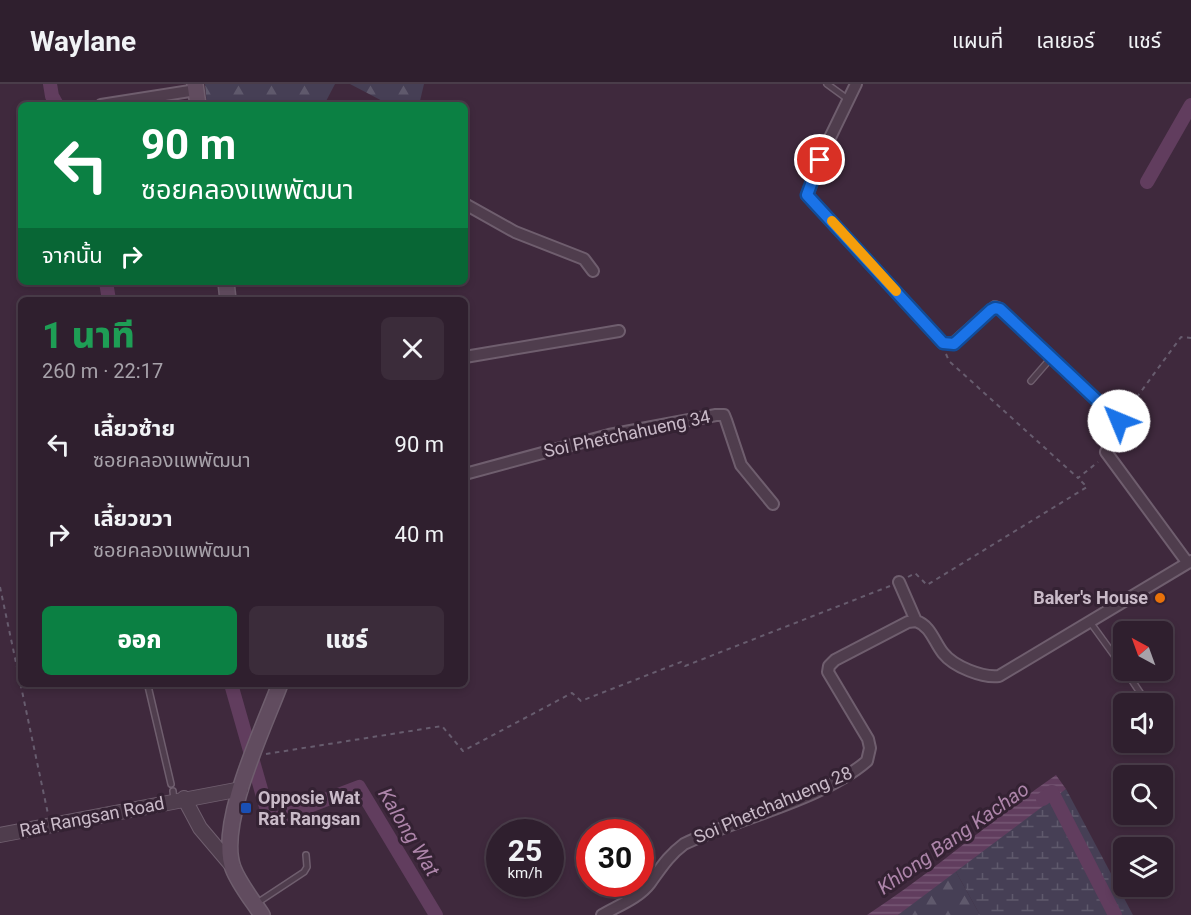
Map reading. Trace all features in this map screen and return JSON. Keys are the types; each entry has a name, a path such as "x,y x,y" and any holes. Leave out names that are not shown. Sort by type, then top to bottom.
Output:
{"main road":[{"path":"259,910 233,867 231,842 233,817 241,788 279,687"}],"street":[{"path":"856,84 826,146 807,195 943,343 954,344 995,308 1014,321 1119,421 1120,429 1107,449 1107,454 1189,562 1009,671 992,677 947,658 928,628 916,621 899,582"},
{"path":"125,102 196,93"},
{"path":"468,206 515,232 584,259 592,271"},
{"path":"468,356 619,331"},
{"name":"Soi Phetchahueng 34","path":"468,473 609,435 724,415 741,465 772,504"},
{"name":"Soi Phetchahueng 28","path":"602,915 639,894 650,883 668,856 684,844 802,796 837,780 867,761 870,748 868,739 832,680 828,672 829,666 850,651 908,622 916,621"},
{"name":"Rat Rangsan Road","path":"0,835 177,797 241,788"},
{"path":"177,797 233,867"}],"lane":[{"path":"827,84 849,100"},
{"path":"1031,381 1051,358"},
{"path":"1090,622 1113,654"},
{"path":"148,687 171,784"},
{"path":"259,910 304,872 308,863 306,855"}],"path":[{"path":"1119,421 1181,337 1191,339"},
{"path":"253,757 442,726 463,751 572,693 581,701 681,662 685,666 899,582 915,573 927,585 1087,487 949,361 943,343"},
{"path":"1078,478 1107,454"},
{"path":"0,587 18,671"},
{"path":"21,687 51,825"}],"green space":[{"path":"205,84 335,84 326,102 207,102"},
{"path":"350,84 424,84 420,102 384,102"},
{"path":"1066,789 1113,877 1113,897 1123,897 1133,915 980,915 955,870"},
{"path":"955,870 980,915 898,915"}],"shaded area":[{"path":"1056,775 1066,789 898,915 867,915 915,881"}],"waterway":[{"name":"Kalong Wat","path":"50,84 55,102"},
{"path":"1147,182 1191,105"},
{"name":"Kalong Wat","path":"106,285 108,297"},
{"name":"Kalong Wat","path":"232,687 270,821 359,787 436,915"},
{"path":"1043,799 1052,792 1115,915"}],"slow traffic":[{"path":"832,221 896,291"}],"place":[{"name":"Baker's House","path":"1160,598"},
{"name":"Opposie Wat Rat Rangsan","path":"246,808"}],"route":[{"path":"820,160 807,189 807,195 852,241 936,337 943,343 954,344 991,310 1000,309 1119,421"}],"water label":[{"name":"Khlong Bang Kachao","path":"953,838"}]}
